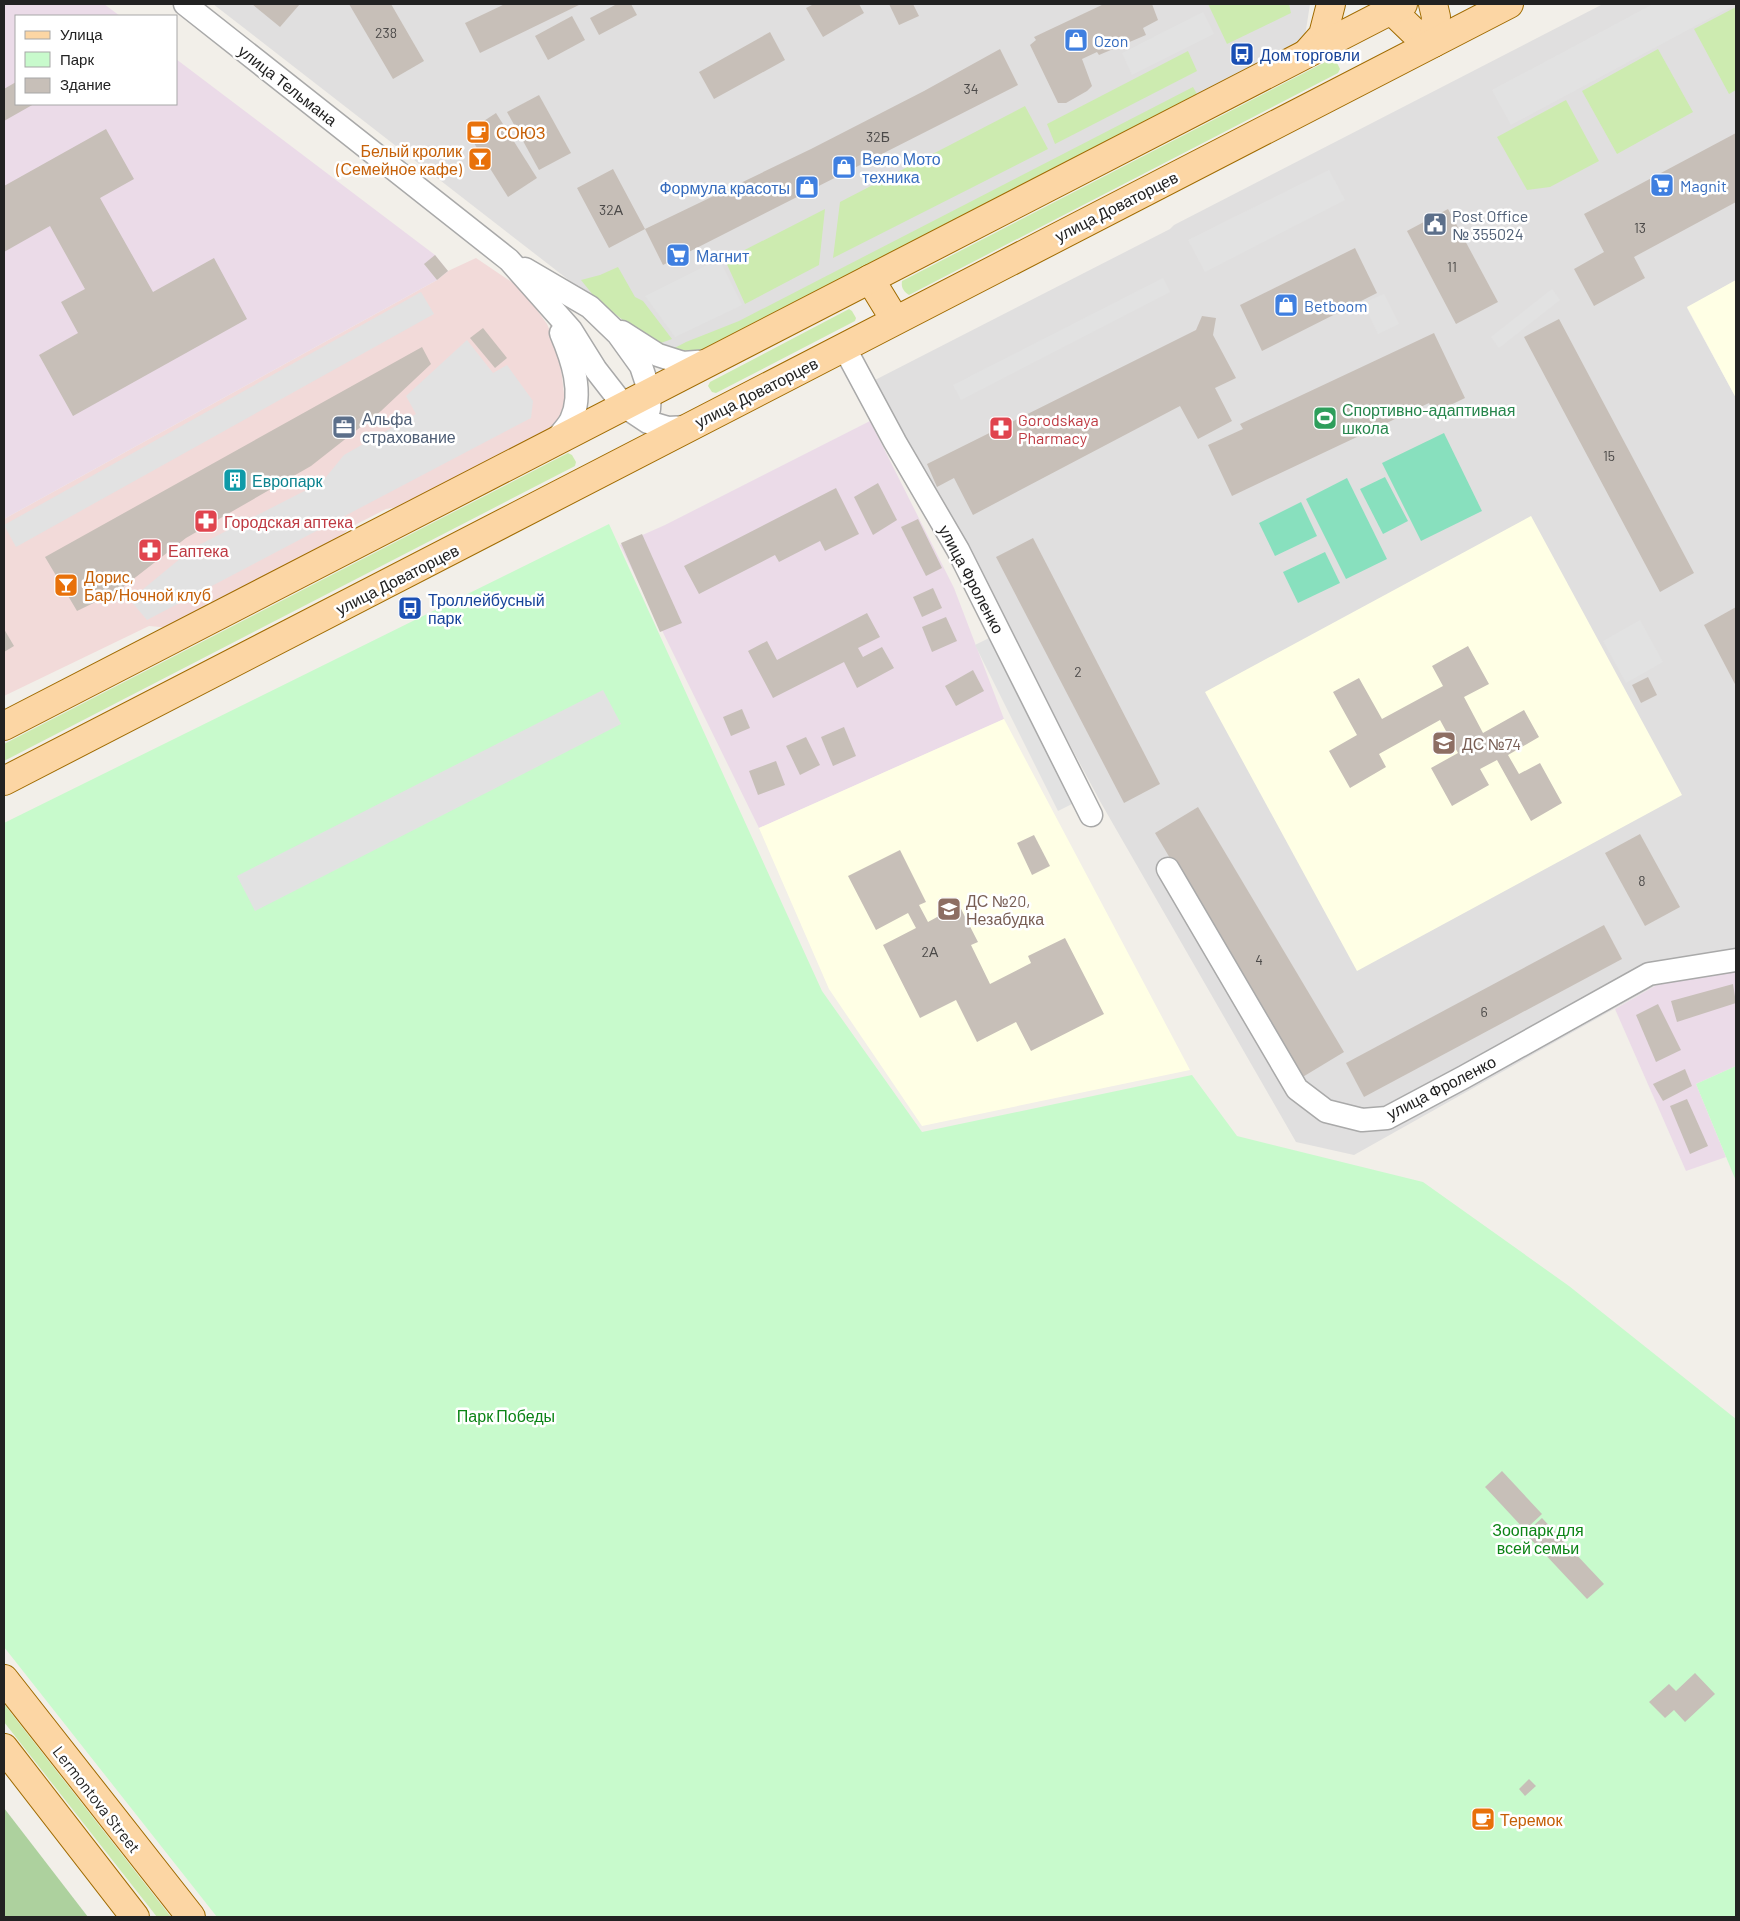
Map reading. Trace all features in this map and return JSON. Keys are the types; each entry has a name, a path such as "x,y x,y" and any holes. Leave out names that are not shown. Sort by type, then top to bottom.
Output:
{"main road":[{"path":"1306,54 1323,35 1331,4"},
{"path":"4,726 1306,54 1393,6 1413,32 1433,43 1436,16 1433,4"},
{"name":"улица Доваторцев","path":"4,781 1509,4"},
{"path":"870,279 895,320"},
{"name":"Lermontova Street","path":"4,1680 191,1917"},
{"path":"4,1748 136,1917"}],"street":[{"name":"улица Тельмана","path":"185,4 509,260 590,307 630,338 658,355 682,364 710,361"},
{"name":"улица Тельмана","path":"509,260 571,330 596,370 624,406 648,422 668,428 688,427"},
{"name":"улица Тельмана","path":"546,301 569,351 575,378 576,401 570,420 554,442"},
{"name":"улица Тельмана","path":"590,307 618,334 641,366 650,393 648,422 640,443 622,462"},
{"name":"улица Фроленко","path":"844,347 895,442 958,550 1092,816"},
{"name":"улица Фроленко","path":"1168,869 1297,1089 1326,1111 1362,1120 1387,1118 1649,974 1736,960"}],"shaded area":[{"path":"4,4 104,4 119,15 15,15 15,105 178,105 178,61 435,255 448,271 437,280 4,519"},
{"path":"213,4 1310,4 1305,36 1297,49 713,350 667,352 588,295"},
{"path":"1603,4 1736,4 1736,280 1687,308 1736,398 1736,972 1662,982 1354,1155 1296,1142 1101,803 875,380"},
{"path":"1653,4 1736,4 1511,125 1492,90"},
{"path":"1203,12 1214,34 1132,75 1122,53"},
{"path":"1329,170 1345,200 1205,272 1188,240"},
{"path":"476,258 522,289 547,324 557,347 565,403 561,420 554,431 413,504 386,509 351,527 328,548 182,629 149,626 4,696 4,519 437,280 448,271"},
{"path":"719,259 742,305 675,337 645,296"},
{"path":"1163,278 1170,292 961,400 953,385"},
{"path":"1736,280 1736,398 1687,307"},
{"path":"1552,289 1560,300 1499,348 1491,337"},
{"path":"421,292 434,314 16,547 4,525"},
{"path":"1384,294 1399,324 1378,334 1363,303"},
{"path":"467,340 493,373 507,365 533,401 531,418 147,620 130,600 193,548 322,482 344,455 416,414 406,396"},
{"path":"870,421 954,588 1004,719 759,828 620,545 665,525"},
{"name":"ДС №74","path":"1531,516 1682,795 1357,971 1205,692"},
{"path":"1640,620 1663,662 1626,683 1603,641"},
{"path":"993,636 1076,802 1058,811 975,645"},
{"path":"603,690 621,724 255,911 237,876"},
{"name":"ДС №20, Незабудка","path":"1004,719 1190,1070 922,1126 829,989 759,828"},
{"path":"1736,972 1736,1066 1696,1084 1726,1157 1686,1171 1615,1009 1662,982"}],"green space":[{"path":"1208,4 1289,4 1291,13 1227,44"},
{"path":"1736,7 1736,90 1729,94 1694,29"},
{"path":"1658,49 1693,112 1617,154 1582,91"},
{"path":"1188,51 1197,71 1055,144 1047,124"},
{"path":"1331,59 1336,61 1340,69 1338,73 909,295 903,289 902,281"},
{"path":"1193,87 1198,96 701,356 667,352 686,342 739,321"},
{"path":"1566,100 1599,161 1550,187 1527,190 1497,137"},
{"path":"1025,106 1048,149 833,258 840,202"},
{"path":"825,209 819,265 745,304 725,260"},
{"path":"618,267 635,297 643,301 672,339 658,344 597,300 581,280 600,275"},
{"path":"849,309 856,318 855,321 716,393 712,392 708,386 710,382"},
{"path":"1444,433 1482,511 1421,541 1382,463"},
{"path":"568,453 572,455 576,462 575,466 4,761 4,744"},
{"path":"1385,477 1408,521 1383,534 1360,489"},
{"path":"1347,478 1387,559 1346,579 1306,499"},
{"path":"1301,502 1317,536 1275,556 1259,523"},
{"name":"Парк Победы","path":"609,524 822,991 922,1132 1192,1075 1237,1136 1423,1182 1569,1286 1736,1419 1736,1917 217,1917 4,1647 4,823"},
{"path":"1325,552 1340,583 1298,603 1283,572"},
{"path":"1736,1066 1736,1181 1696,1084"},
{"path":"4,1704 171,1917 157,1917 4,1722"},
{"path":"4,1808 88,1917 4,1917"}],"building":[{"path":"252,4 300,4 280,27"},
{"path":"349,4 391,4 424,61 393,79"},
{"path":"505,4 581,4 480,53 465,23"},
{"path":"617,4 631,4 637,15 599,35 590,18"},
{"path":"814,4 859,4 864,13 823,37 806,8"},
{"path":"889,4 913,4 919,16 899,25"},
{"path":"1104,4 1152,4 1158,20 1143,28 1146,35 1099,55 1097,52 1082,59 1092,86 1066,103 1058,103 1030,45 1036,40 1034,37"},
{"path":"572,16 585,40 548,60 535,36"},
{"path":"770,32 785,60 714,99 699,72"},
{"path":"1000,49 1018,85 663,265 645,229 811,149 924,91"},
{"path":"15,83 15,105 32,105 4,121 4,89"},
{"path":"539,95 571,153 539,170 507,112"},
{"path":"496,113 537,178 508,197 467,132"},
{"path":"106,129 134,179 100,198 153,292 214,258 247,319 73,416 39,355 78,333 61,302 85,289 50,226 4,252 4,186"},
{"path":"1736,133 1736,202 1634,257 1645,278 1594,306 1574,269 1604,252 1584,214"},
{"path":"613,169 645,229 609,248 577,188"},
{"path":"1448,209 1498,302 1456,324 1407,231"},
{"path":"1355,248 1377,293 1262,351 1240,305"},
{"path":"435,255 448,271 437,280 424,264"},
{"path":"1202,316 1216,318 1213,335 1236,378 1215,388 1232,421 1198,439 1180,406 973,515 954,478 937,487 927,464 1196,330"},
{"path":"1559,319 1694,573 1660,592 1524,337"},
{"path":"483,328 507,358 495,368 470,338"},
{"name":"Спортивно-адаптивная школа","path":"1434,333 1465,398 1434,413 1429,403 1232,496 1208,445 1243,429 1240,424"},
{"name":"Европарк","path":"422,347 431,364 381,411 311,466 186,538 118,591 77,611 45,557"},
{"path":"878,483 897,520 873,535 854,497"},
{"path":"836,488 859,534 825,551 820,541 779,562 775,555 699,594 684,566"},
{"path":"918,519 942,568 926,576 901,527"},
{"path":"642,534 682,623 660,632 621,543"},
{"path":"1033,538 1160,784 1124,803 996,557"},
{"path":"933,588 942,608 922,617 913,597"},
{"path":"1736,607 1736,686 1704,625"},
{"path":"867,613 880,637 858,648 863,657 882,647 894,668 857,688 844,662 773,698 748,651 767,641 777,660"},
{"path":"946,617 957,641 932,652 922,627"},
{"path":"4,629 14,646 4,652"},
{"path":"1468,646 1489,684 1464,697 1483,733 1524,710 1539,737 1508,755 1519,774 1540,763 1562,803 1531,821 1497,760 1480,769 1489,785 1452,806 1431,768 1458,753 1440,720 1379,754 1386,767 1350,788 1329,751 1357,735 1333,692 1359,678 1382,719 1443,686 1432,666"},
{"path":"973,670 984,691 956,706 945,686"},
{"path":"1648,677 1657,695 1641,703 1632,685"},
{"path":"742,709 750,728 731,736 723,717"},
{"path":"844,727 856,756 833,766 821,737"},
{"path":"806,737 820,765 800,775 786,746"},
{"path":"776,761 785,785 758,795 749,771"},
{"path":"1198,807 1344,1052 1301,1078 1155,833"},
{"path":"1640,834 1680,907 1645,926 1605,853"},
{"path":"1034,835 1050,866 1032,875 1017,843"},
{"path":"900,850 926,902 919,905 928,922 959,905 978,942 971,945 990,984 1031,963 1028,956 1065,938 1104,1014 1031,1051 1016,1022 977,1042 956,1000 920,1018 883,945 916,928 908,913 876,930 848,876"},
{"path":"1604,925 1622,959 1364,1097 1346,1063"},
{"path":"1733,984 1736,1003 1677,1022 1671,1001"},
{"path":"1658,1004 1681,1050 1656,1062 1636,1015"},
{"path":"1685,1069 1692,1086 1663,1101 1653,1084"},
{"path":"1687,1099 1708,1146 1690,1154 1670,1106"},
{"path":"1502,1471 1542,1514 1525,1530 1485,1487"},
{"path":"1542,1518 1604,1584 1587,1599 1525,1533"},
{"path":"1695,1673 1715,1694 1685,1722 1674,1710 1665,1718 1649,1702 1669,1684 1676,1691"},
{"path":"1529,1779 1536,1786 1525,1796 1519,1789"}],"place":[{"name":"Ozon","path":"1076,40"},
{"name":"Дом торговли","path":"1242,54"},
{"name":"СОЮЗ","path":"478,132"},
{"name":"Белый кролик (Семейное кафе)","path":"480,159"},
{"name":"Вело Мото техника","path":"844,167"},
{"name":"Magnit","path":"1662,185"},
{"name":"Формула красоты","path":"807,187"},
{"name":"Post Office № 355024","path":"1435,224"},
{"name":"Магнит","path":"678,255"},
{"name":"Betboom","path":"1286,305"},
{"name":"Спортивно-адаптивная школа","path":"1325,418"},
{"name":"Альфа страхование","path":"344,427"},
{"name":"Gorodskaya Pharmacy","path":"1001,428"},
{"name":"Европарк","path":"235,480"},
{"name":"Городская аптека","path":"206,521"},
{"name":"Еаптека","path":"150,550"},
{"name":"Дорис, Бар/Ночной клуб","path":"66,585"},
{"name":"Троллейбусный парк","path":"410,608"},
{"name":"ДС №74","path":"1444,743"},
{"name":"ДС №20, Незабудка","path":"949,909"},
{"name":"Теремок","path":"1483,1819"}],"park label":[{"name":"Зоопарк для всей семьи","path":"1538,1538"}]}
